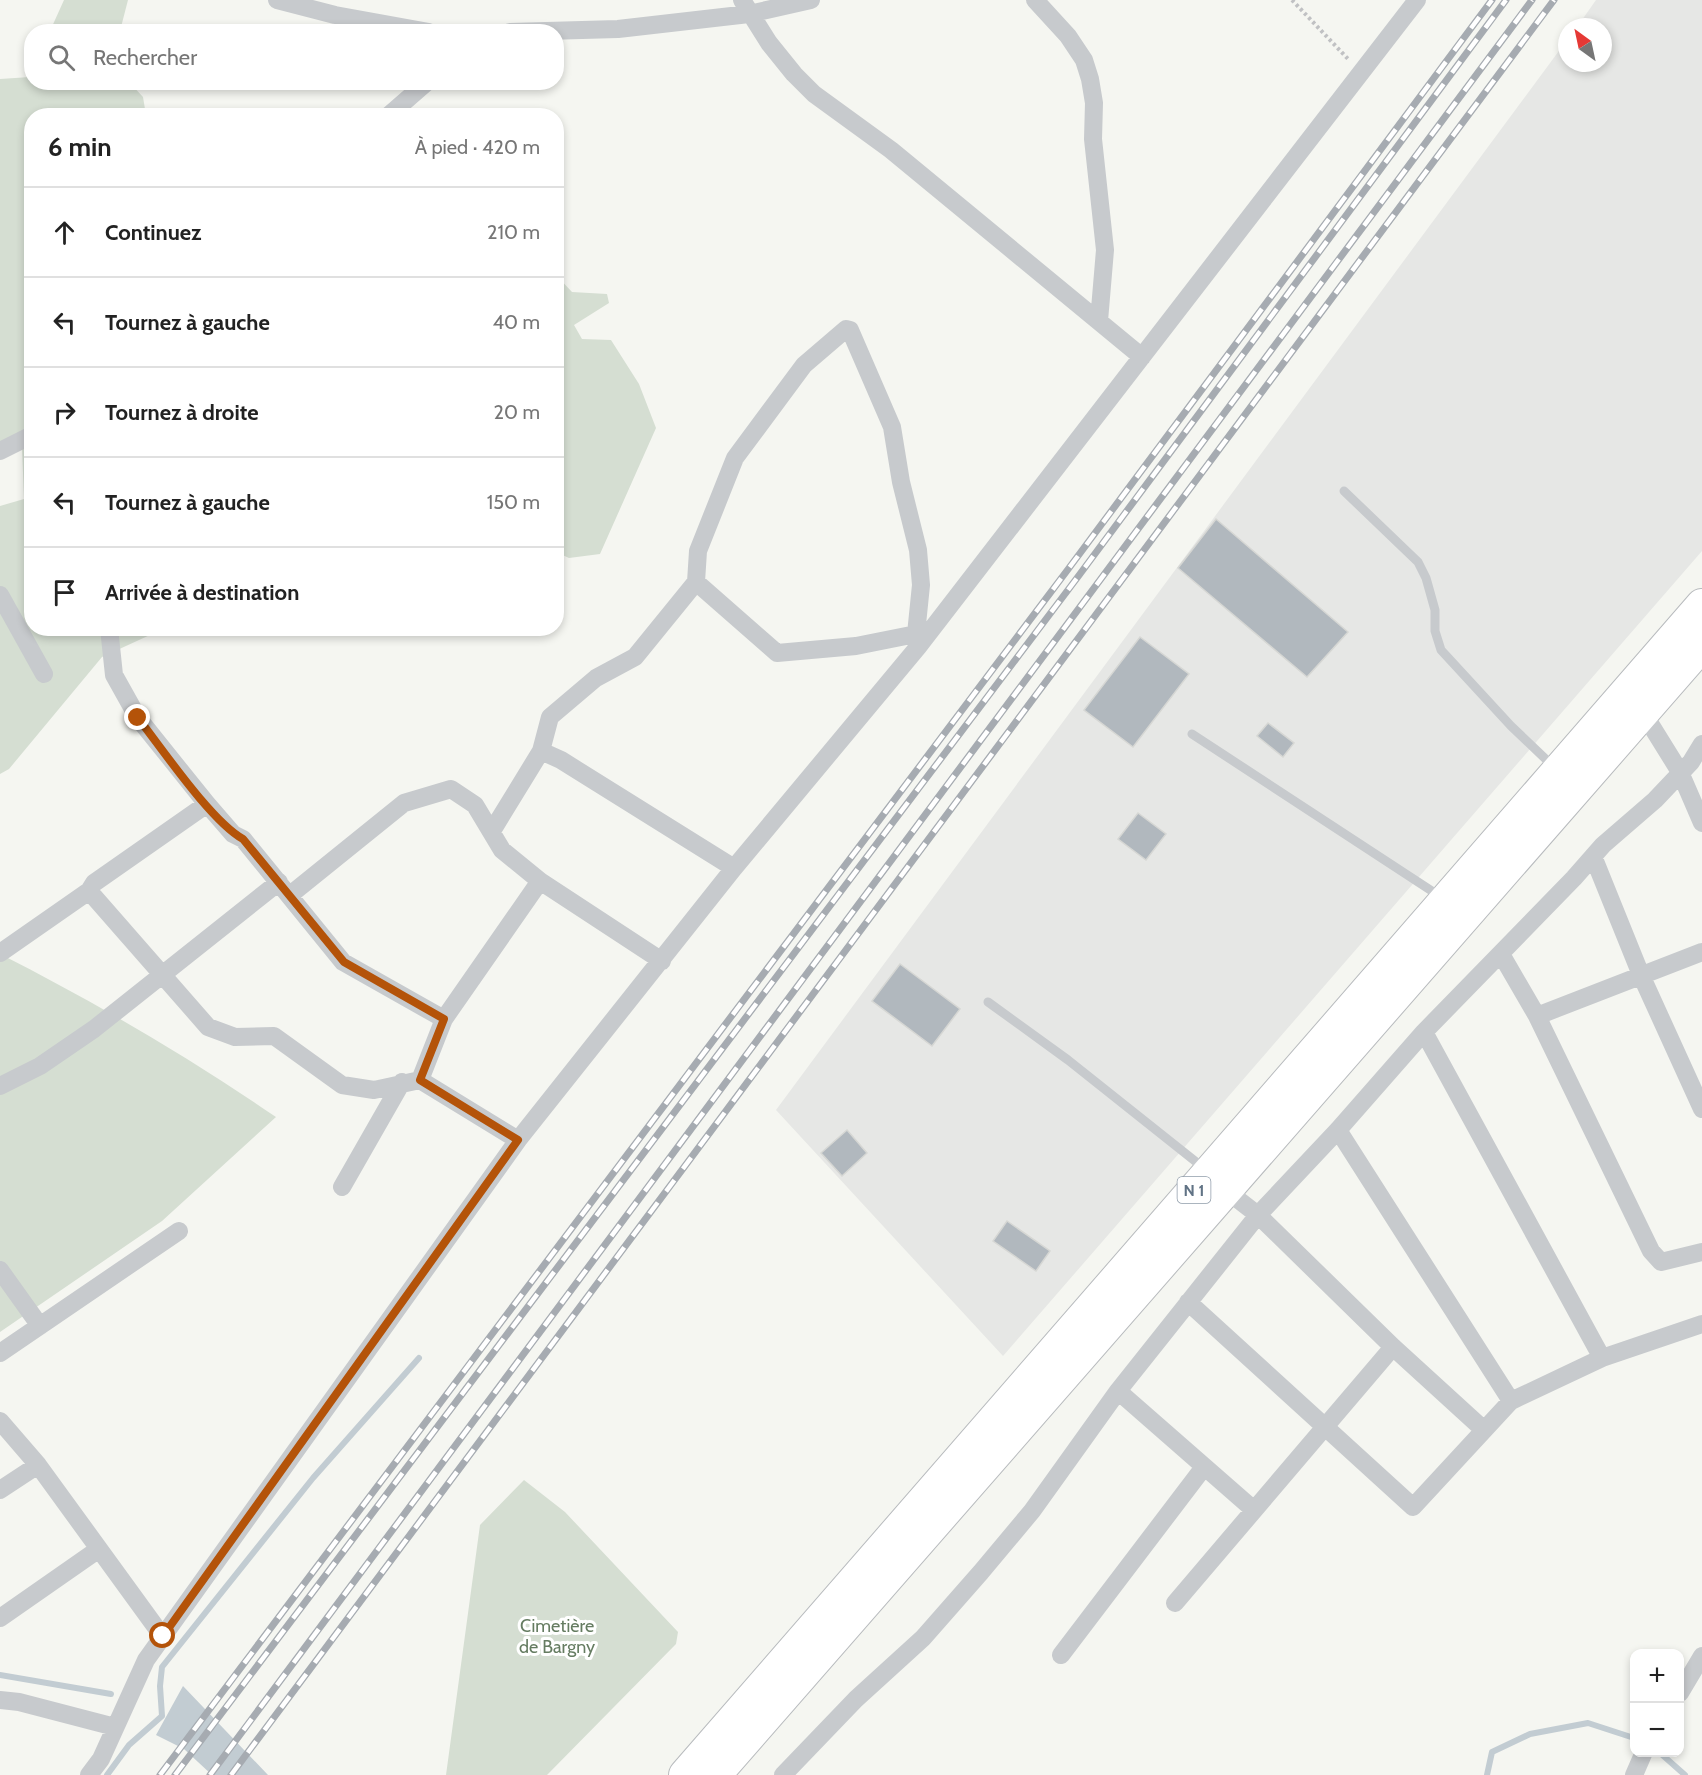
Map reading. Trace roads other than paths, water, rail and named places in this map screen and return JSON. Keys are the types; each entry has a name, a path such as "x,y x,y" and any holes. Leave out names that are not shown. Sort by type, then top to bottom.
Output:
{"highway":[{"name":"N 1","path":"715,1775 1218,1182 1446,900 1702,605"},
{"name":"N 1","path":"685,1775 1218,1182 1644,714 1702,645"}],"street":[{"path":"277,0 335,15 385,24"},
{"path":"564,30 618,28 745,7 811,0"},
{"path":"1035,0 1068,36 1084,60 1090,79 1094,103 1093,139 1106,250 1099,321"},
{"path":"89,1775 101,1759 146,1659 518,1140 1142,357 1417,0"},
{"path":"745,7 794,74 814,94 891,150 1142,357"},
{"path":"397,108 418,90"},
{"path":"492,831 541,751 550,717 596,678 635,657 696,582 698,551 735,458 804,365 846,329 850,330 892,427 901,482 918,550 921,585 917,640"},
{"path":"0,451 24,439"},
{"path":"696,582 777,653 917,640"},
{"path":"0,595 44,674"},
{"path":"110,636 114,675 138,718 207,804 233,834 243,839 344,962 444,1019"},
{"path":"1644,714 1680,772 1702,823"},
{"path":"783,1775 856,1699 923,1638 981,1572 1032,1511 1118,1391 1258,1215 1338,1130 1424,1032 1614,834 1655,800 1691,762 1702,744"},
{"path":"541,751 561,760 734,868"},
{"path":"1,1083 40,1066 94,1029 161,974 404,803 451,789 475,806 502,850 540,881 662,961"},
{"path":"0,953 207,804"},
{"path":"1593,856 1641,975 1702,1109"},
{"path":"420,1080 444,1019 540,881"},
{"path":"89,891 208,1027 235,1037 274,1036 342,1085 374,1090 402,1082 420,1080 518,1140"},
{"path":"1537,1016 1702,952"},
{"path":"1501,954 1537,1016 1651,1251 1660,1262 1702,1252"},
{"path":"1424,1032 1602,1358"},
{"path":"342,1187 402,1082"},
{"path":"1338,1130 1511,1401"},
{"path":"1218,1182 1258,1215 1393,1347 1484,1430"},
{"path":"0,1353 179,1231"},
{"path":"0,1270 40,1326"},
{"path":"1188,1302 1413,1507 1511,1401 1602,1358 1702,1324"},
{"path":"1175,1602 1393,1347"},
{"path":"1118,1391 1254,1510"},
{"path":"0,1420 38,1466 163,1636"},
{"path":"0,1490 38,1466"},
{"path":"1061,1655 1204,1467"},
{"path":"0,1618 99,1549"},
{"path":"1684,1686 1702,1656"},
{"path":"0,1700 19,1702 115,1727"},
{"path":"1634,1775 1642,1757"}],"lane":[{"path":"1344,491 1418,562 1426,578 1435,610 1435,631 1441,650 1510,726 1558,771"},
{"path":"1192,734 1392,862 1446,900"},
{"path":"988,1002 1068,1060 1218,1182"}],"waterway":[{"path":"107,1775 129,1745 162,1716 160,1686 162,1667 313,1478 419,1358"},
{"path":"0,1675 111,1694"},
{"path":"1487,1775 1492,1752 1530,1734 1588,1723 1630,1737"},
{"path":"1665,1757 1685,1775"}],"railway":[{"path":"160,1775 1069,568 1492,0"},
{"path":"175,1775 1077,578 1506,0"},
{"path":"210,1775 1532,0"},
{"path":"231,1775 1554,0"}],"park label":[{"name":"Cimetière de Bargny","path":"557,1636"}]}
